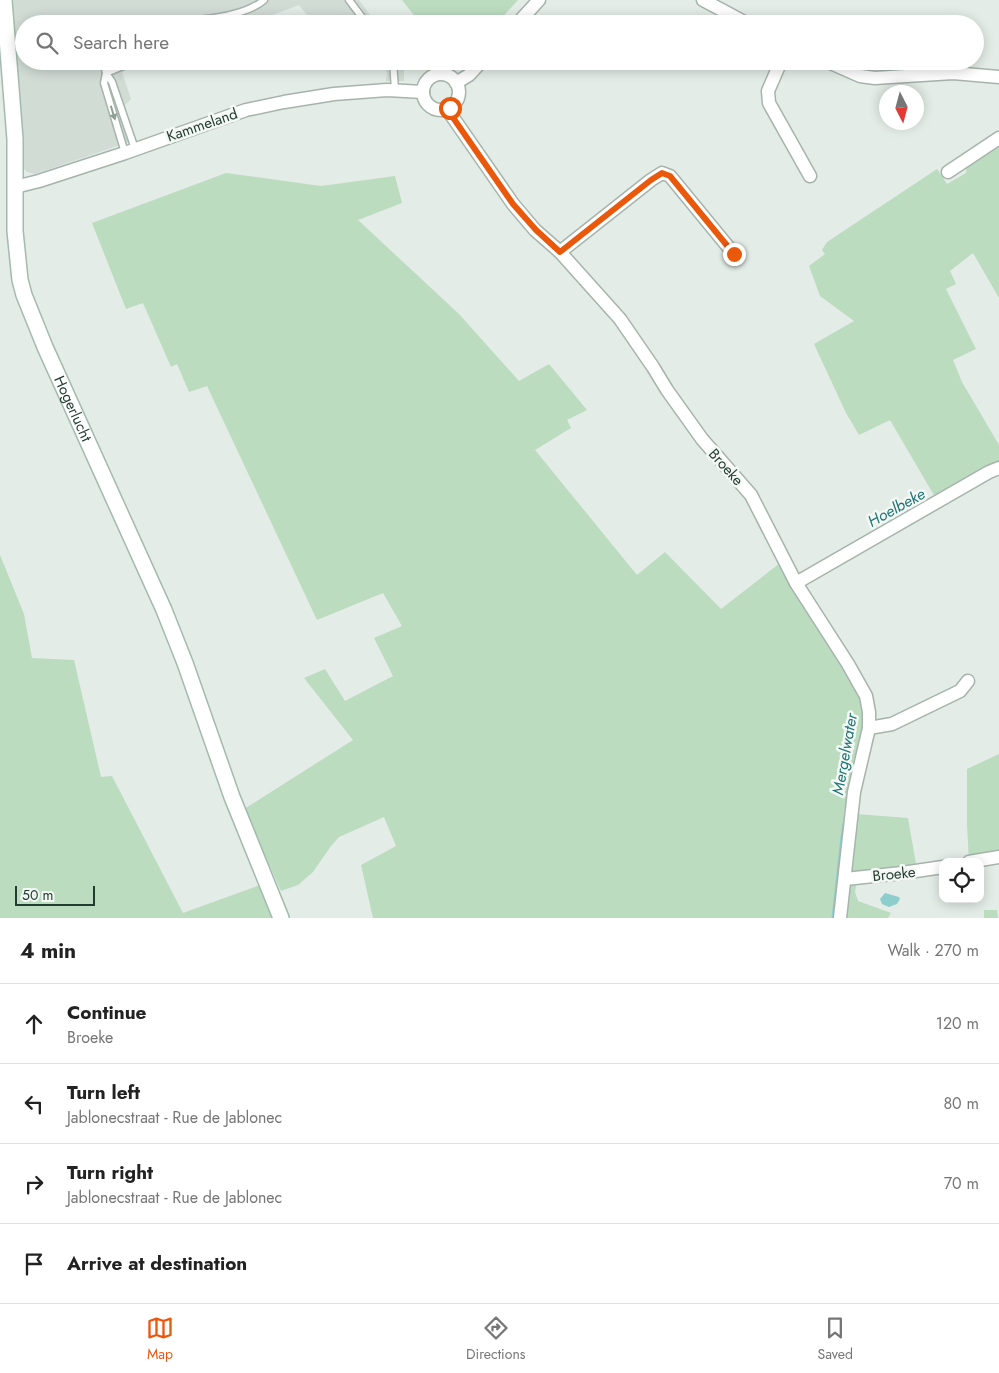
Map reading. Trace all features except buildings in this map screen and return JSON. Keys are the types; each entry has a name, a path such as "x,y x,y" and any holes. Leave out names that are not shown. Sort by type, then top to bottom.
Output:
{"street":[{"name":"Hogerlucht","path":"4,0 15,139 15,231 20,280 24,294 49,355 164,610 185,663 250,845 281,918"},
{"path":"525,15 539,0"},
{"path":"703,0 731,15"},
{"path":"456,83 474,70"},
{"path":"778,70 768,91 769,103 810,176"},
{"path":"846,70 860,76 875,78 953,73 999,77"},
{"path":"437,75 449,76 456,83 459,88 458,98 453,106 441,110 432,108 425,102 423,92 427,81 437,75"},
{"name":"Kammeland","path":"15,187 130,151 246,110 334,94 395,90 423,92"},
{"name":"Broeke","path":"447,109 513,204 536,230 560,252 620,319 653,367 666,390 702,439 751,495 796,582 866,696 869,728 854,792 840,918"},
{"path":"948,172 999,138"},
{"path":"560,252 662,173 670,176 734,254"},
{"path":"796,582 999,468"},
{"path":"869,728 892,724 960,691 968,681"},
{"path":"984,860 999,857"},
{"name":"Broeke","path":"845,879 939,868"}],"lane":[{"path":"228,15 247,10 264,0"},
{"path":"349,0 360,15"},
{"path":"105,70 112,82 130,151"},
{"path":"106,73 113,70"},
{"path":"394,70 395,90"},
{"path":"106,73 104,83 130,151"}],"shaded area":[{"path":"9,0 359,0 370,15 307,15 299,5 273,15 15,15 15,68"},
{"path":"15,70 126,70 122,72 131,99 124,106 127,121 135,140 35,174 24,169"},
{"path":"386,70 404,70 404,81 386,81"}],"green space":[{"path":"402,0 518,0 504,15 414,15"},
{"path":"997,144 999,147 999,298 973,253 950,271 956,284 946,289 976,349 953,360 962,382 999,445 999,462 935,497 890,420 859,435 846,413 814,344 854,321 820,296 809,266 825,254 822,250 827,242 937,169 947,184 966,173 967,163"},
{"path":"226,173 321,186 395,176 402,203 358,220 459,314 519,381 549,364 587,410 567,420 571,428 535,450 637,575 665,552 721,609 780,563 859,694 863,710 862,728 844,813 908,818 917,870 858,876 855,892 858,901 891,913 888,918 373,918 361,865 396,846 384,817 339,837 313,872 298,885 281,891 244,809 353,740 304,678 325,669 345,701 393,676 374,638 402,626 383,593 317,620 207,386 189,392 177,364 171,367 143,303 126,309 92,223"},
{"path":"0,555 24,614 32,658 74,660 101,777 112,776 183,913 260,885 272,918 0,918"},
{"path":"999,754 999,854 982,858 969,858 967,769"},
{"path":"984,910 997,910 998,918 984,918"}],"water":[{"path":"885,893 899,897 900,899 897,904 889,907 882,904 880,899"}],"waterway":[{"name":"Mergelwater","path":"833,918 844,824"}],"route":[{"path":"450,108 447,109 513,204 536,230 560,252 662,173 670,176 734,254"}],"water label":[{"name":"Hoelbeke","path":"896,507"}]}
